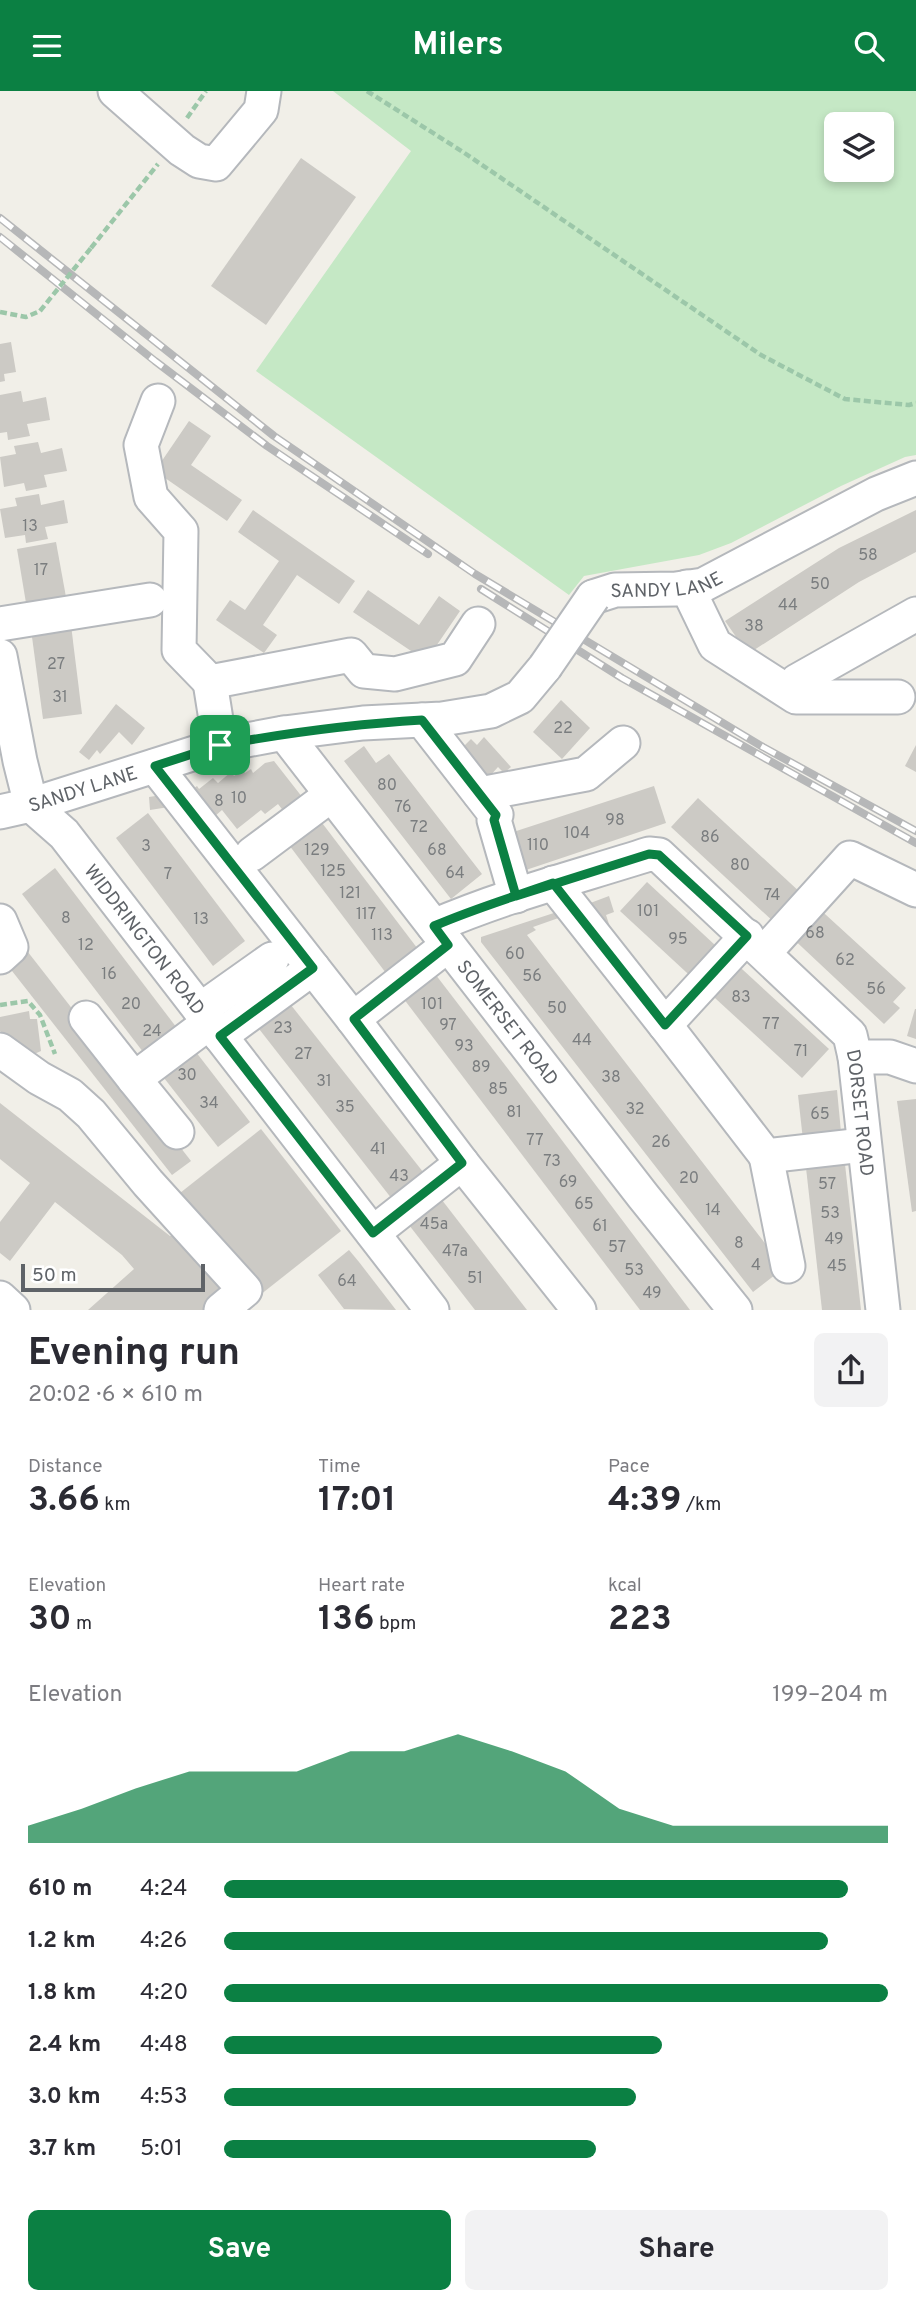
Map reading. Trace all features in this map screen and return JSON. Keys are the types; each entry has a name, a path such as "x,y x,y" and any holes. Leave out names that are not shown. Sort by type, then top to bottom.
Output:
{"street":[{"path":"115,91 182,150 199,161 216,164 261,110 264,91"},
{"path":"158,401 141,445 151,497 181,531 179,650 210,682 220,745"},
{"name":"SANDY LANE","path":"16,808 220,745 284,733 363,723 422,720 491,711 520,697 545,667 593,597 615,590 704,585 876,494 916,478"},
{"path":"687,587 715,645 796,697 898,697"},
{"path":"0,624 150,600"},
{"path":"797,681 916,614"},
{"path":"210,682 351,655 364,671 395,674 455,660 478,624"},
{"path":"0,656 23,774 16,808"},
{"path":"422,720 496,815 494,820 516,896"},
{"name":"SOMERSET ROAD","path":"284,733 643,1196 735,1310"},
{"path":"480,794 586,774 623,743"},
{"path":"155,766 579,1310"},
{"path":"252,854 331,795"},
{"name":"WIDDRINGTON ROAD","path":"16,808 64,834 432,1310"},
{"name":"DORSET ROAD","path":"354,1019 441,935 471,910 649,854 659,855 850,1035 855,1057 883,1310"},
{"path":"665,1025 850,858 916,890"},
{"path":"553,883 766,1156 788,1266"},
{"path":"0,921 11,947 0,957"},
{"path":"210,1023 272,959"},
{"path":"134,1079 210,1023 313,968"},
{"path":"86,1018 177,1132"},
{"path":"0,1050 39,1078 70,1094 91,1114 148,1183 245,1290 221,1310"},
{"path":"855,1057 890,1057 916,1066"},
{"path":"766,1156 863,1145"},
{"path":"373,1233 462,1163"},
{"path":"0,1298 13,1310"}],"path":[{"path":"181,128 206,91"},
{"path":"366,91 463,152 761,355 845,399 909,405 916,403"},
{"path":"0,312 26,317 40,311 161,160"},
{"path":"0,1005 28,1001 40,1015"}],"green space":[{"path":"333,91 916,91 916,455 905,457 841,486 731,543 699,555 584,576 569,595 256,371 411,151"}],"building":[{"path":"301,158 356,197 266,325 211,286"},
{"path":"11,342 16,372 4,374 5,381 0,382 0,344"},
{"path":"21,391 23,402 46,397 50,420 27,424 30,436 8,440 7,432 0,433 0,395"},
{"path":"189,421 211,436 191,465 242,500 227,521 155,471"},
{"path":"38,442 41,453 62,448 67,471 44,475 47,487 26,491 24,483 4,487 0,457 16,454 14,446"},
{"path":"39,494 41,505 64,500 68,523 45,527 48,539 26,543 25,535 5,538 0,509 17,506 15,498"},
{"path":"253,510 355,581 339,604 297,575 263,625 277,635 264,653 216,620 230,600 245,610 279,561 238,532"},
{"path":"916,510 916,552 859,582 748,654 725,621 839,548"},
{"path":"56,542 68,608 28,615 17,549"},
{"path":"368,590 419,625 439,596 460,611 426,661 353,612"},
{"path":"70,617 82,714 43,719 30,622"},
{"path":"561,700 590,728 562,759 533,732"},
{"path":"116,704 145,728 132,745 119,732 100,754 97,750 89,760 79,752"},
{"path":"484,737 511,767 504,773 498,767 489,777 483,771 475,779 462,748 471,739 477,745"},
{"path":"916,745 916,772 905,766"},
{"path":"364,746 376,763 389,754 482,874 451,899 344,761"},
{"path":"274,761 306,802 288,817 278,804 265,814 261,810 237,829 222,810 215,816 184,796 213,778 218,783 231,772 234,776 243,770 245,773 251,769 253,773 265,763"},
{"path":"654,786 666,823 514,874 501,836"},
{"path":"168,794 169,807 150,810 149,797"},
{"path":"698,798 802,894 776,924 671,827"},
{"path":"313,811 427,961 395,985 289,845"},
{"path":"148,813 245,941 213,966 116,838"},
{"path":"55,868 183,1036 150,1061 22,894"},
{"path":"647,882 716,946 699,984 620,911"},
{"path":"609,896 614,912 606,915 611,930 577,908"},
{"path":"814,904 906,988 893,1002 900,1008 884,1024 787,933"},
{"path":"563,910 567,915 533,927 536,930 527,935 784,1268 753,1292 481,942 481,937"},
{"path":"24,947 191,1161 172,1175 5,962"},
{"path":"730,958 829,1049 802,1078 703,987"},
{"path":"429,966 690,1310 640,1310 397,990"},
{"path":"283,995 431,1182 399,1208 252,1020"},
{"path":"916,1009 916,1039 907,1036"},
{"path":"29,1011 30,1019 37,1019 41,1051 32,1055 0,1031 0,1017"},
{"path":"189,1043 250,1122 218,1147 157,1069"},
{"path":"837,1090 841,1132 804,1149 798,1095"},
{"path":"916,1099 916,1211 912,1212 897,1101"},
{"path":"0,1103 170,1236 180,1232 232,1294 212,1310 88,1310 134,1269 122,1255 55,1202 10,1261 0,1253 0,1222 30,1183 0,1159"},
{"path":"261,1129 341,1231 260,1295 180,1193"},
{"path":"844,1155 861,1310 822,1310 805,1159"},
{"path":"435,1191 527,1310 475,1310 402,1216"},
{"path":"349,1250 396,1310 344,1309 318,1275"}],"railway":[{"path":"0,218 274,436 475,574 763,747 916,831"},
{"path":"0,237 155,361 267,446 428,554"},
{"path":"481,589 622,678 916,843"}],"route":[{"path":"220,745 155,766 313,968 220,1036 373,1233 462,1163 354,1019 448,945 434,926 471,910 516,896 553,883 665,1025 747,936 659,855 649,854 553,883 516,896 494,820 496,815 422,720 363,723 284,733 220,745"}]}
